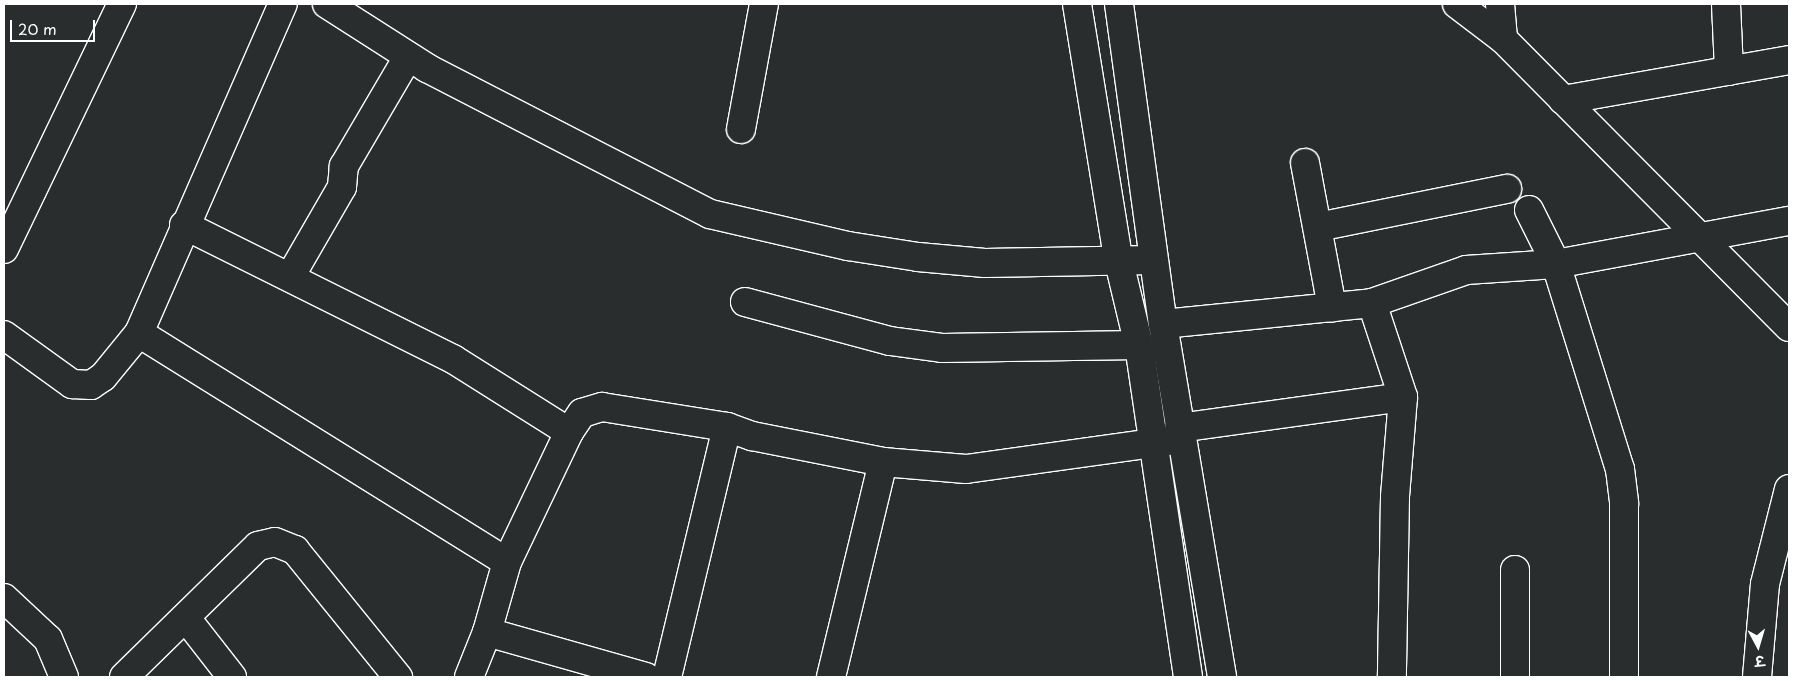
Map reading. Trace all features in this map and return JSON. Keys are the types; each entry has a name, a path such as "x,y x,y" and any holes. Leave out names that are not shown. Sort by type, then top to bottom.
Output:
{"street":[{"path":"4,248 122,4"},
{"path":"5,339 72,384 91,385 103,377 139,333 184,225 283,4"},
{"path":"327,4 408,57 710,214 848,246 918,257 985,263 1153,260"},
{"path":"741,129 764,4"},
{"path":"1077,4 1120,262 1139,345 1188,677"},
{"path":"1119,4 1153,260 1180,433 1222,677"},
{"path":"1457,4 1503,39 1698,239 1789,327"},
{"path":"1500,4 1503,39"},
{"path":"1726,4 1729,71"},
{"path":"290,277 342,187 344,166 408,57"},
{"path":"1562,100 1789,60"},
{"path":"1305,163 1332,306"},
{"path":"1318,227 1507,189"},
{"path":"1529,210 1556,264 1620,469 1624,504 1624,677"},
{"path":"1163,324 1372,303 1466,270 1556,264 1789,221"},
{"path":"184,225 453,359 569,432"},
{"path":"745,302 890,341 942,348 1139,345"},
{"path":"1372,303 1403,397 1396,497 1392,677"},
{"path":"139,333 507,562"},
{"path":"469,677 487,632 507,562 569,432 582,413 602,407 727,427 752,436 883,462 966,469 1153,443 1180,433 1403,397"},
{"path":"668,677 727,427"},
{"path":"831,677 883,462"},
{"path":"1757,677 1765,584 1789,489"},
{"path":"124,677 258,546 275,542 295,550 398,677"},
{"path":"1515,570 1515,677"},
{"path":"4,598 48,639 64,677"},
{"path":"186,618 232,677"},
{"path":"487,632 646,677"}]}
